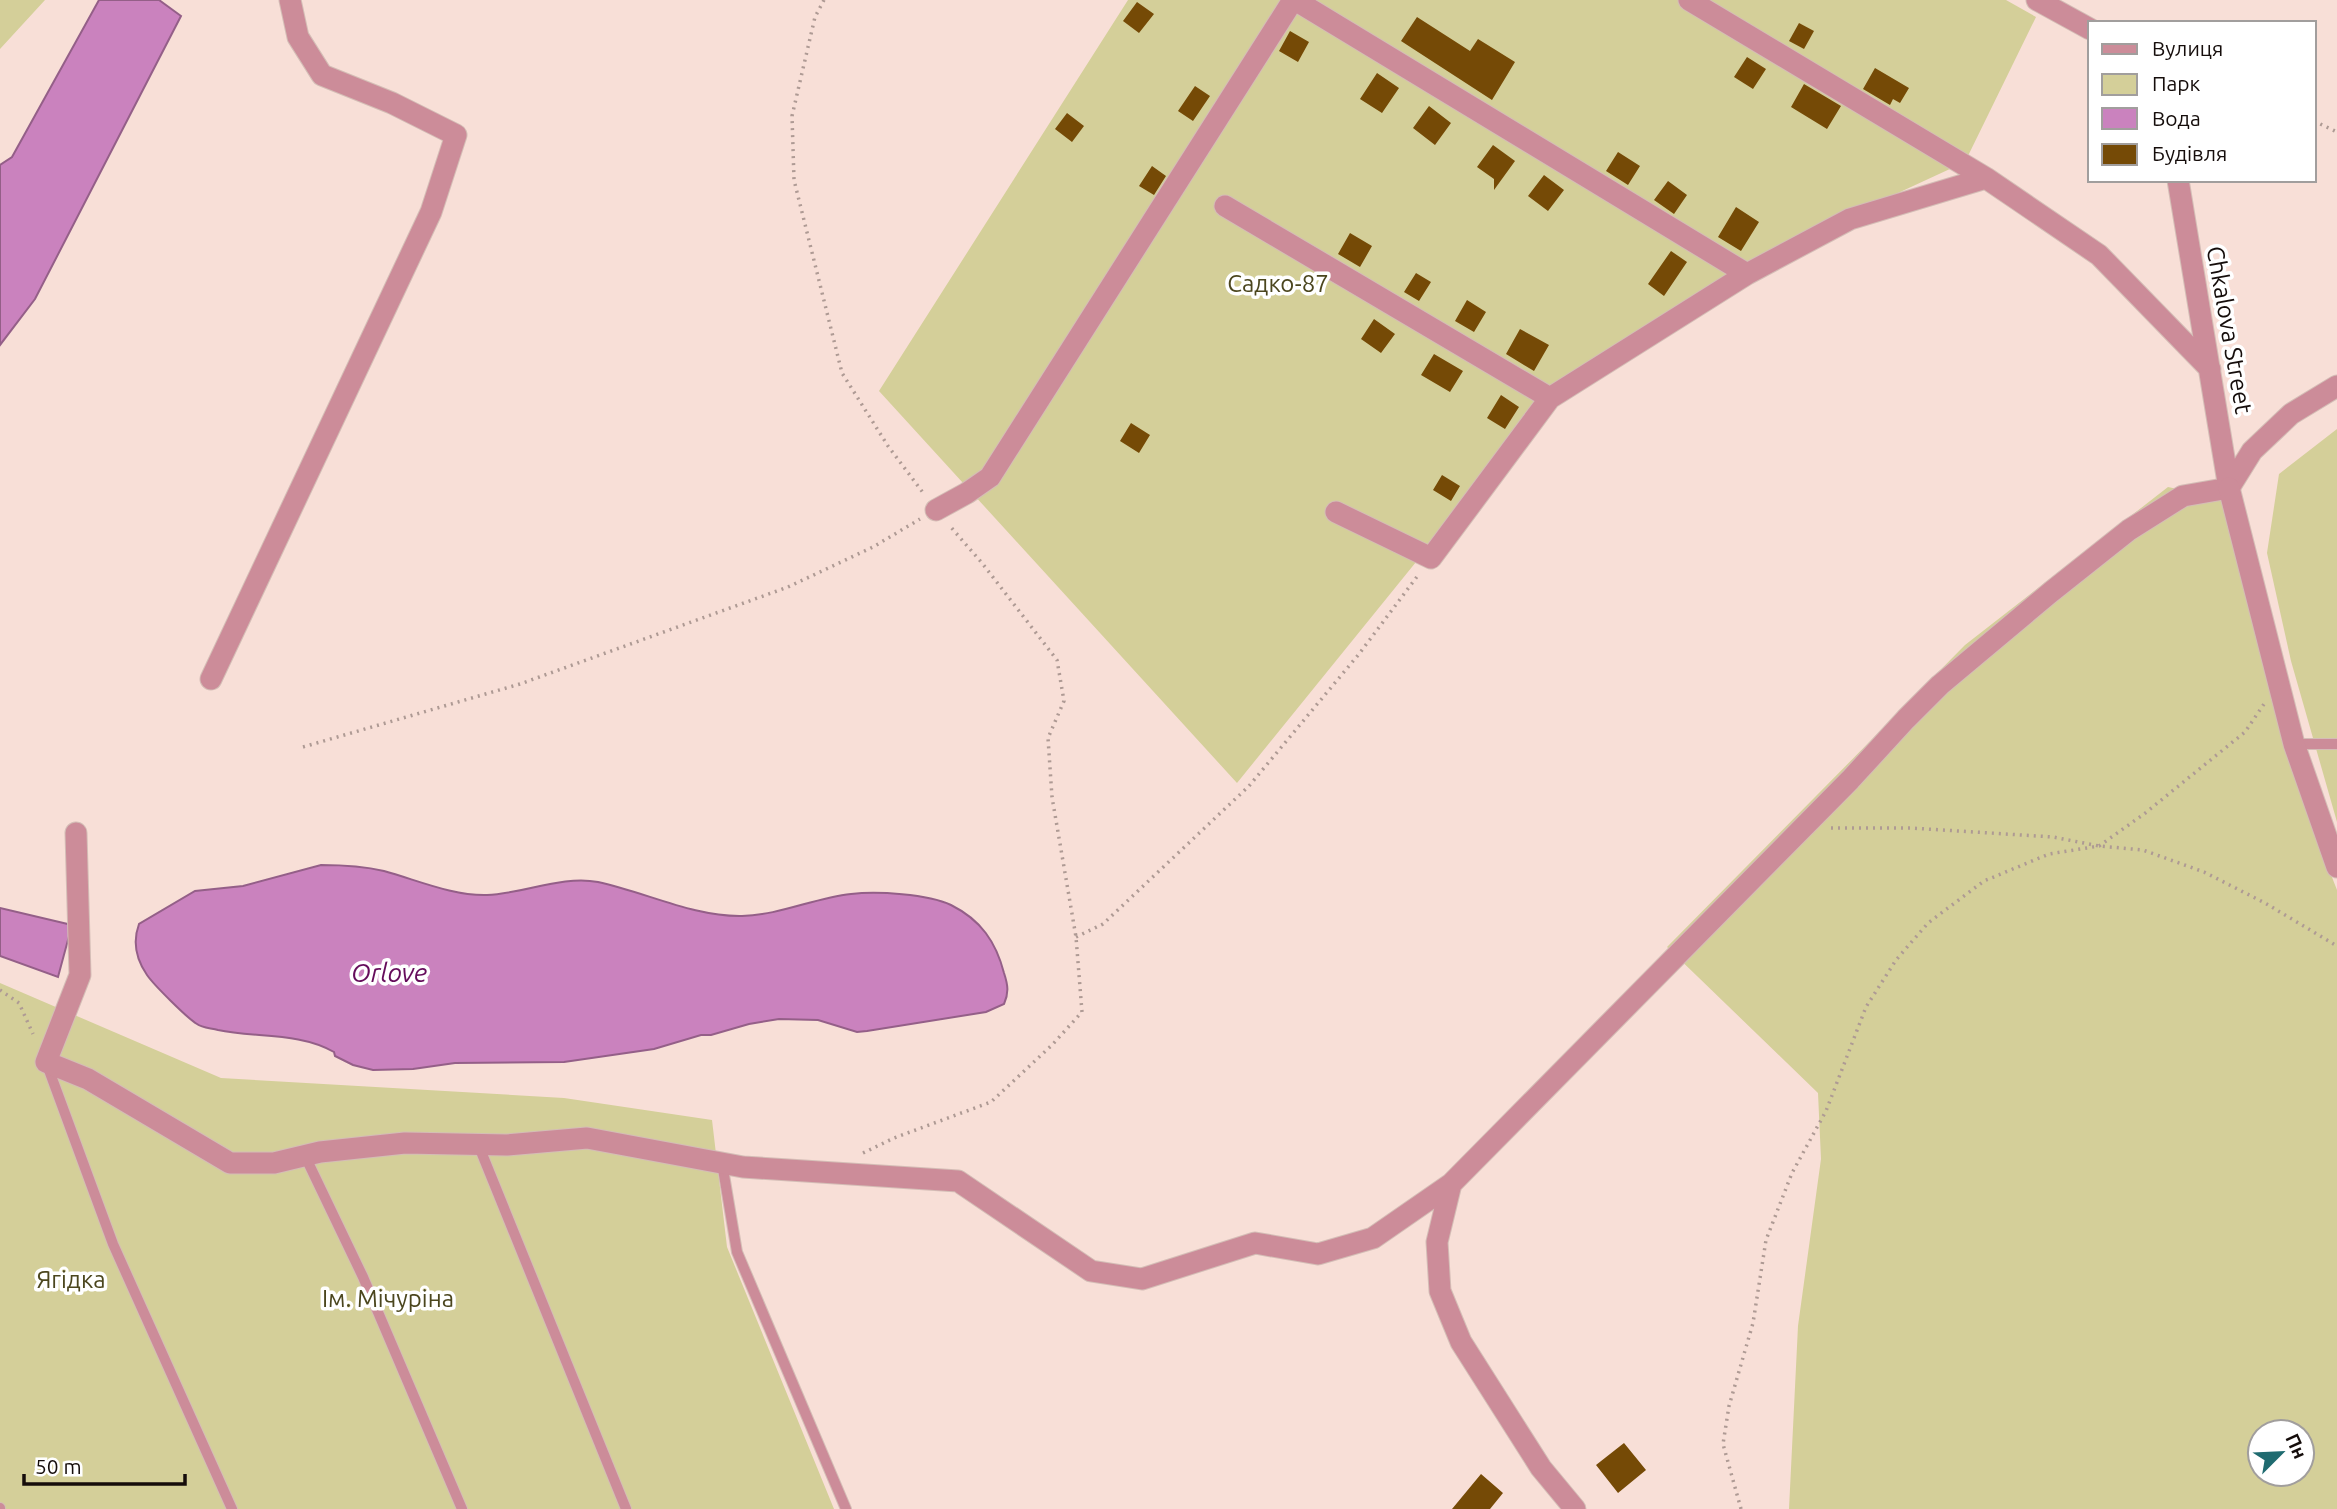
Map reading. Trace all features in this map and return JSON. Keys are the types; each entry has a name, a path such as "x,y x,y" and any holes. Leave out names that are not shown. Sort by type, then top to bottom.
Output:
{"street":[{"path":"211,678 431,212 456,135 392,103 322,75 298,37 290,0"},
{"path":"936,510 990,477 1294,0 1747,274"},
{"path":"1689,0 1986,178 2099,255 2210,369"},
{"path":"2037,0 2088,28"},
{"path":"1336,512 1431,558 1550,398 1747,274 1850,219 1986,178"},
{"name":"Chkalova Street","path":"2178,182 2229,488 2294,744 2337,867"},
{"path":"1225,206 1550,398"},
{"path":"76,832 79,975 46,1062 88,1079 230,1163 274,1163 320,1152 405,1143 507,1145 587,1138 743,1167 958,1181 1091,1271 1142,1279 1255,1243 1318,1254 1373,1238 1451,1184 1850,780 1940,685 2050,592 2129,530 2183,496 2229,488 2252,451 2291,414 2337,386"},
{"path":"1451,1184 1437,1242 1440,1291 1461,1342 1541,1468 1575,1509"}],"lane":[{"path":"2294,744 2337,744"},
{"path":"46,1062 113,1244 232,1509"},
{"path":"478,1144 626,1509"},
{"path":"305,1156 363,1277 462,1509"},
{"path":"722,1163 737,1252 846,1509"}],"path":[{"path":"824,0 815,17 792,116 794,180 842,373 888,446 1057,660 1064,701 1048,738 1052,797 1076,937 1082,1012 1052,1045 991,1102 894,1138 857,1155"},
{"path":"2316,122 2337,132"},
{"path":"303,747 520,684 788,587 873,547 936,510"},
{"path":"1076,937 1103,924 1248,786 1359,654 1431,558"},
{"path":"1741,1509 1723,1444 1729,1406 1753,1323 1766,1240 1792,1173 1826,1111 1866,1007 1896,960 1928,923 1984,881 2049,854 2099,846 2144,814 2245,732 2278,682"},
{"path":"1819,833 1832,828 1911,828 2053,837 2099,846 2143,850 2204,872 2265,903 2337,946"},
{"path":"0,990 19,1003 46,1062"}],"green space":[{"path":"0,0 45,0 0,49"},
{"name":"Садко-87","path":"1128,0 2006,0 2036,17 1965,162 1768,253 1550,389 1416,562 1237,783 879,391"},
{"path":"2337,429 2337,822 2291,661 2267,553 2279,474"},
{"path":"2168,487 2223,499 2313,829 2337,890 2337,1509 1789,1509 1798,1326 1821,1159 1818,1093 1667,947 1965,645"},
{"name":"Ім. Мічуріна","path":"0,983 221,1078 564,1098 712,1120 727,1247 834,1509 0,1509"}],"water":[{"path":"99,0 159,0 181,16 35,299 0,345 0,165 12,157"},
{"name":"Orlove","path":"321,865 376,869 474,895 501,894 571,881 598,882 706,913 742,916 770,913 851,894 888,893 929,898 962,911 986,933 1001,962 1007,996 1004,1004 986,1012 867,1031 857,1032 818,1020 779,1019 701,1035 654,1049 564,1062 455,1063 413,1069 373,1070 353,1065 335,1056 334,1052 307,1041 199,1025 171,1001 143,969 136,944 139,924 195,891 243,886"},
{"path":"0,908 72,925 58,977 0,956"}],"building":[{"path":"1137,2 1154,14 1139,33 1123,21"},
{"path":"1417,17 1470,51 1478,39 1515,62 1492,100 1401,41"},
{"path":"1799,23 1814,31 1804,49 1789,41"},
{"path":"1290,31 1309,42 1298,62 1279,51"},
{"path":"1747,57 1766,69 1753,89 1734,77"},
{"path":"1875,68 1909,88 1900,103 1893,99 1890,105 1863,89"},
{"path":"1377,73 1399,88 1382,113 1360,99"},
{"path":"1804,84 1841,106 1827,129 1791,107"},
{"path":"1195,86 1210,96 1193,121 1178,111"},
{"path":"1429,106 1451,123 1435,145 1413,128"},
{"path":"1067,113 1084,126 1072,142 1055,129"},
{"path":"1493,145 1515,161 1494,190 1494,179 1477,167"},
{"path":"1618,152 1640,166 1628,185 1606,171"},
{"path":"1152,166 1166,176 1154,195 1139,186"},
{"path":"1544,175 1564,190 1548,211 1528,196"},
{"path":"1668,181 1687,195 1674,214 1654,200"},
{"path":"1736,207 1759,222 1741,251 1718,237"},
{"path":"1350,233 1372,246 1360,267 1338,254"},
{"path":"1671,251 1687,262 1664,296 1648,284"},
{"path":"1416,273 1431,282 1419,301 1404,292"},
{"path":"1467,300 1486,312 1474,332 1455,321"},
{"path":"1374,319 1395,334 1381,353 1361,339"},
{"path":"1520,329 1549,345 1534,371 1506,354"},
{"path":"1434,354 1463,371 1450,392 1421,375"},
{"path":"1501,395 1519,407 1505,429 1487,418"},
{"path":"1131,423 1150,435 1139,453 1120,441"},
{"path":"1442,475 1460,486 1451,501 1433,490"},
{"path":"1624,1443 1646,1470 1618,1493 1596,1465"},
{"path":"1481,1474 1503,1493 1490,1509 1452,1509"}],"park label":[{"name":"Ягідка","path":"71,1280"}]}
